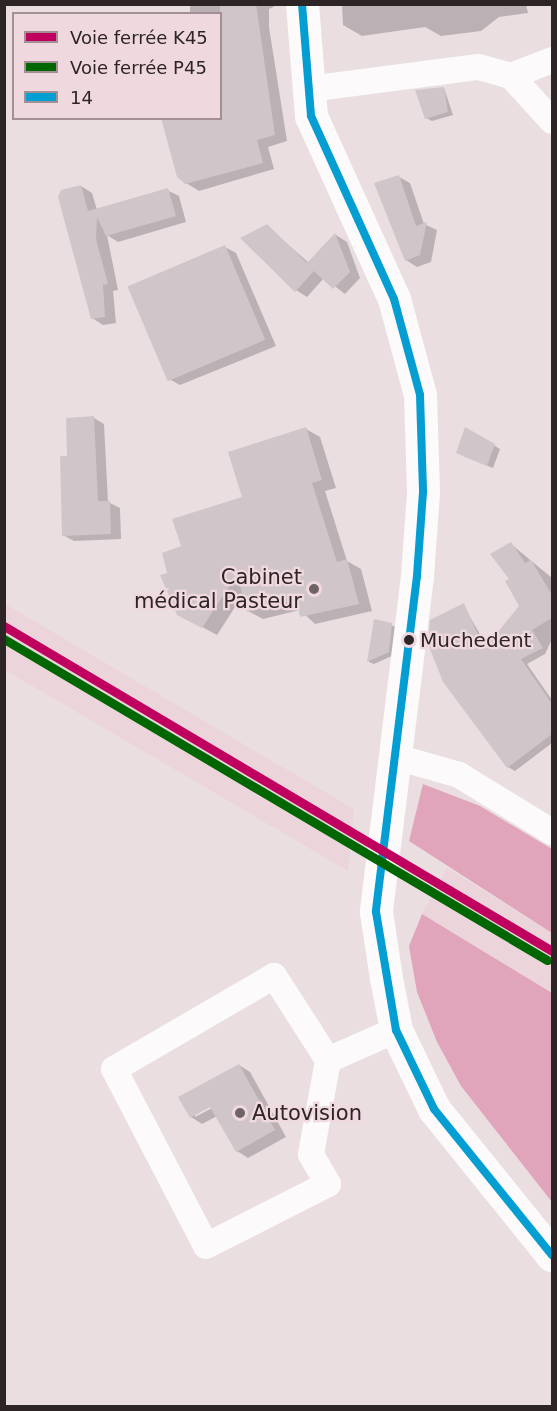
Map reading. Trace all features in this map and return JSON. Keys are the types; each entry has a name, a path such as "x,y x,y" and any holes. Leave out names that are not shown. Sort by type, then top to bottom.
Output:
{"street":[{"path":"302,4 311,116 394,299 420,395 423,504 396,757 376,912 396,1030 434,1109 552,1255"},
{"path":"511,76 552,60"},
{"path":"309,89 479,67 511,76 552,121"},
{"path":"396,757 459,775 552,832"},
{"path":"274,976 328,1060 311,1154 328,1184 206,1246 114,1069 274,976"},
{"path":"328,1060 396,1030"}],"shaded area":[{"path":"5,604 354,809 348,871 5,670"},
{"path":"423,784 480,806 552,849 552,933 409,841"},
{"path":"447,868 552,933 552,993 422,914"},
{"path":"422,914 552,993 552,1202 461,1086 437,1042 417,992 409,946"}],"building":[{"path":"220,4 256,4 275,135 257,140 263,163 185,184 177,177 162,120 222,120 222,12 220,12"},
{"path":"444,87 448,112 425,119 415,90"},
{"path":"399,175 416,226 427,222 420,255 405,261 374,183"},
{"path":"81,185 88,211 168,188 176,216 106,236 97,217 96,239 108,284 103,285 105,317 91,319 58,197 61,190"},
{"path":"267,224 307,263 335,233 350,272 333,289 314,271 295,292 240,238"},
{"path":"225,245 265,340 168,381 127,286"},
{"path":"94,416 98,501 110,501 111,534 62,536 60,456 67,456 66,418"},
{"path":"306,427 322,480 312,483 337,562 347,559 359,604 300,617 297,604 289,601 247,612 237,574 202,628 177,615 160,575 167,573 162,553 181,546 172,519 242,497 228,452"},
{"path":"465,427 495,444 487,466 456,453"},
{"path":"511,542 525,563 531,560 552,595 552,618 532,630 543,648 521,659 552,704 552,734 507,768 443,682 428,644 430,620 464,603 484,649 519,606 505,581 509,579 490,554"},
{"path":"374,619 392,623 389,652 367,662"},
{"name":"Autovision","path":"239,1064 275,1130 236,1152 210,1107 190,1118 178,1097"}],"rail line":[{"name":"K45","path":"4,626 552,951"},
{"name":"P45","path":"4,639 547,960"}],"transit line":[{"name":"14","path":"302,4 311,116 394,299 420,395 423,492 417,576 376,912 396,1030 434,1109 552,1255"}],"place":[{"name":"Cabinet médical Pasteur","path":"314,589"},
{"name":"Muchedent","path":"409,640"},
{"name":"Autovision","path":"240,1113"}]}
